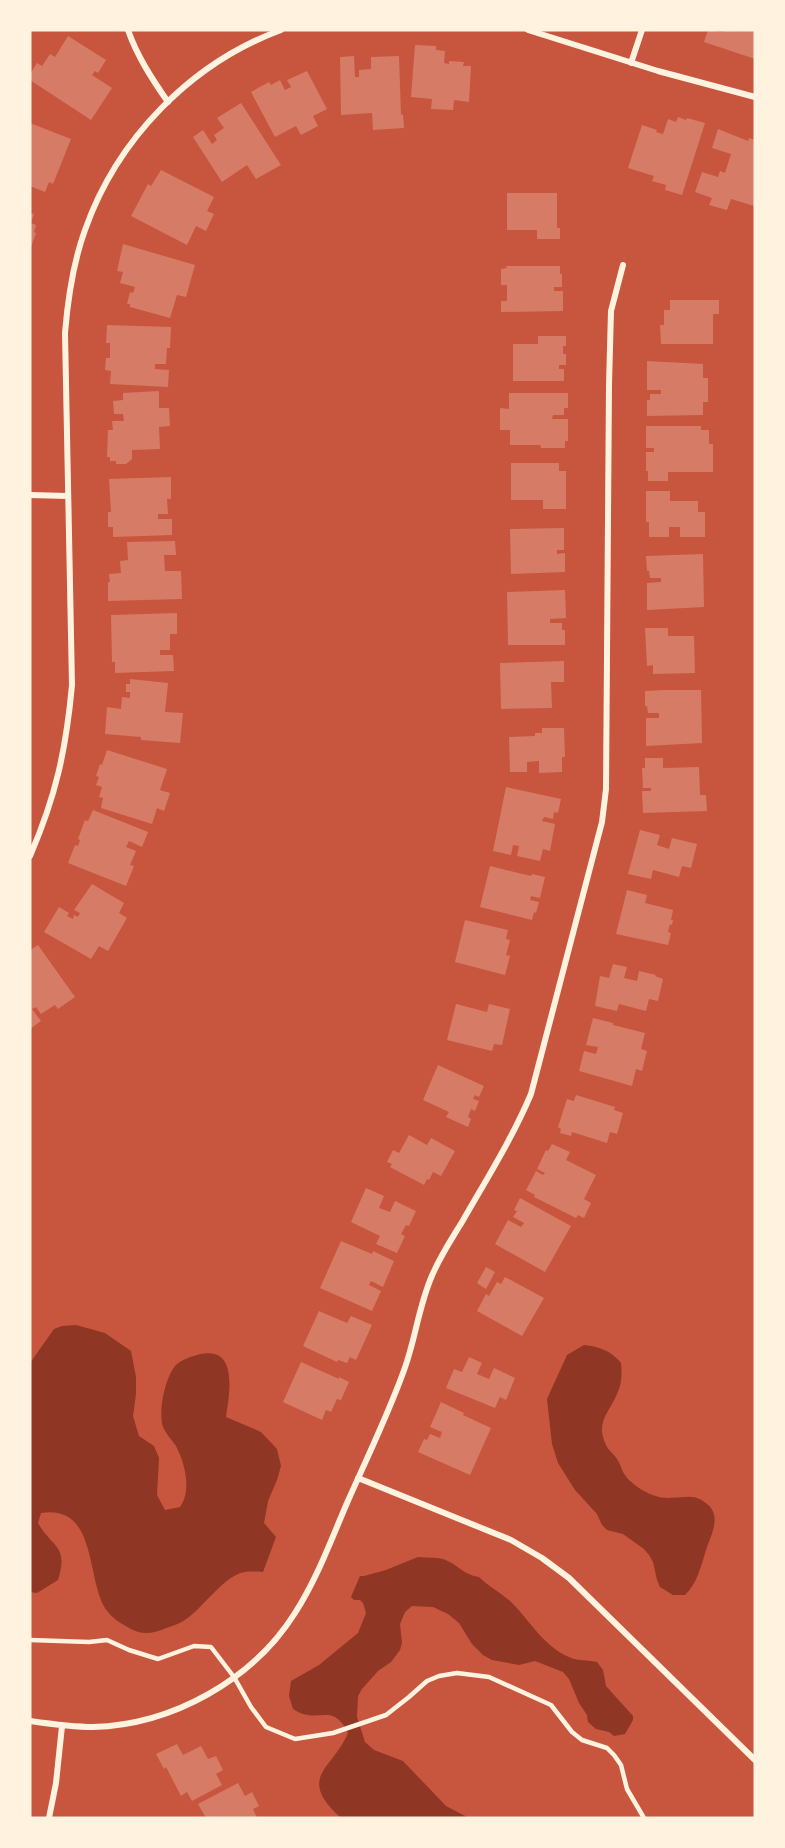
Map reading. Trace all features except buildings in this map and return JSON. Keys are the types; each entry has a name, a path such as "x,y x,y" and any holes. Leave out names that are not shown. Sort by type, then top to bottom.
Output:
{"street":[{"path":"128,30 133,45 150,76 168,102"},
{"path":"30,856 47,815 60,772 68,729 72,685 65,333 68,297 85,229 116,165 136,137 168,102 199,75 228,55 281,30"},
{"path":"528,30 631,63 755,97"},
{"path":"631,63 642,30"},
{"path":"30,1721 62,1726 94,1727 126,1724 156,1717 188,1705 219,1688 249,1666 274,1641 294,1616 310,1587 404,1372 420,1307 432,1276 519,1124 531,1095 602,822 607,777 611,311 623,265"},
{"path":"30,495 68,496"},
{"path":"358,1478 511,1540 542,1558 569,1578 755,1760"},
{"path":"50,1818 57,1783 62,1726"}],"lane":[{"path":"30,1640 89,1642 107,1640 158,1659 194,1646 211,1647 234,1677 251,1707 266,1727 296,1738 333,1732 386,1715 427,1681 439,1676 457,1673 489,1677 551,1706 572,1732 582,1740 607,1748 621,1765 627,1790 644,1818"}],"shaded area":[{"path":"76,1325 105,1333 131,1351 136,1377 133,1416 139,1436 154,1446 159,1458 157,1495 165,1510 180,1507 186,1493 186,1477 182,1460 163,1427 161,1413 172,1370 181,1361 201,1354 213,1354 221,1358 229,1375 226,1417 261,1432 277,1449 281,1466 268,1501 264,1523 276,1537 263,1572 238,1574 223,1584 186,1619 157,1632 137,1632 108,1612 99,1595 81,1531 72,1520 59,1513 41,1513 38,1523 60,1553 61,1569 58,1580 37,1593 30,1592 30,1363 54,1329"},
{"path":"584,1345 604,1350 621,1363 620,1386 604,1418 602,1430 607,1447 629,1480 638,1488 654,1496 698,1498 707,1504 714,1514 712,1532 696,1580 685,1595 673,1595 660,1587 649,1555 623,1534 607,1530 602,1525 597,1514 575,1490 558,1463 552,1444 547,1399 567,1355"},
{"path":"418,1557 443,1559 479,1577 512,1603 555,1649 574,1659 597,1662 603,1670 606,1686 633,1716 625,1734 614,1736 609,1732 596,1729 588,1722 587,1715 569,1679 563,1672 535,1661 519,1665 492,1660 472,1644 459,1623 448,1614 433,1607 412,1606 405,1612 400,1624 402,1643 400,1650 391,1662 378,1671 362,1689 358,1696 357,1717 365,1742 374,1750 403,1761 446,1806 469,1818 340,1817 327,1803 319,1782 348,1733 342,1723 330,1715 302,1714 293,1709 289,1696 291,1681 319,1665 358,1633 366,1613 363,1603 351,1597 360,1576 386,1570"}]}
